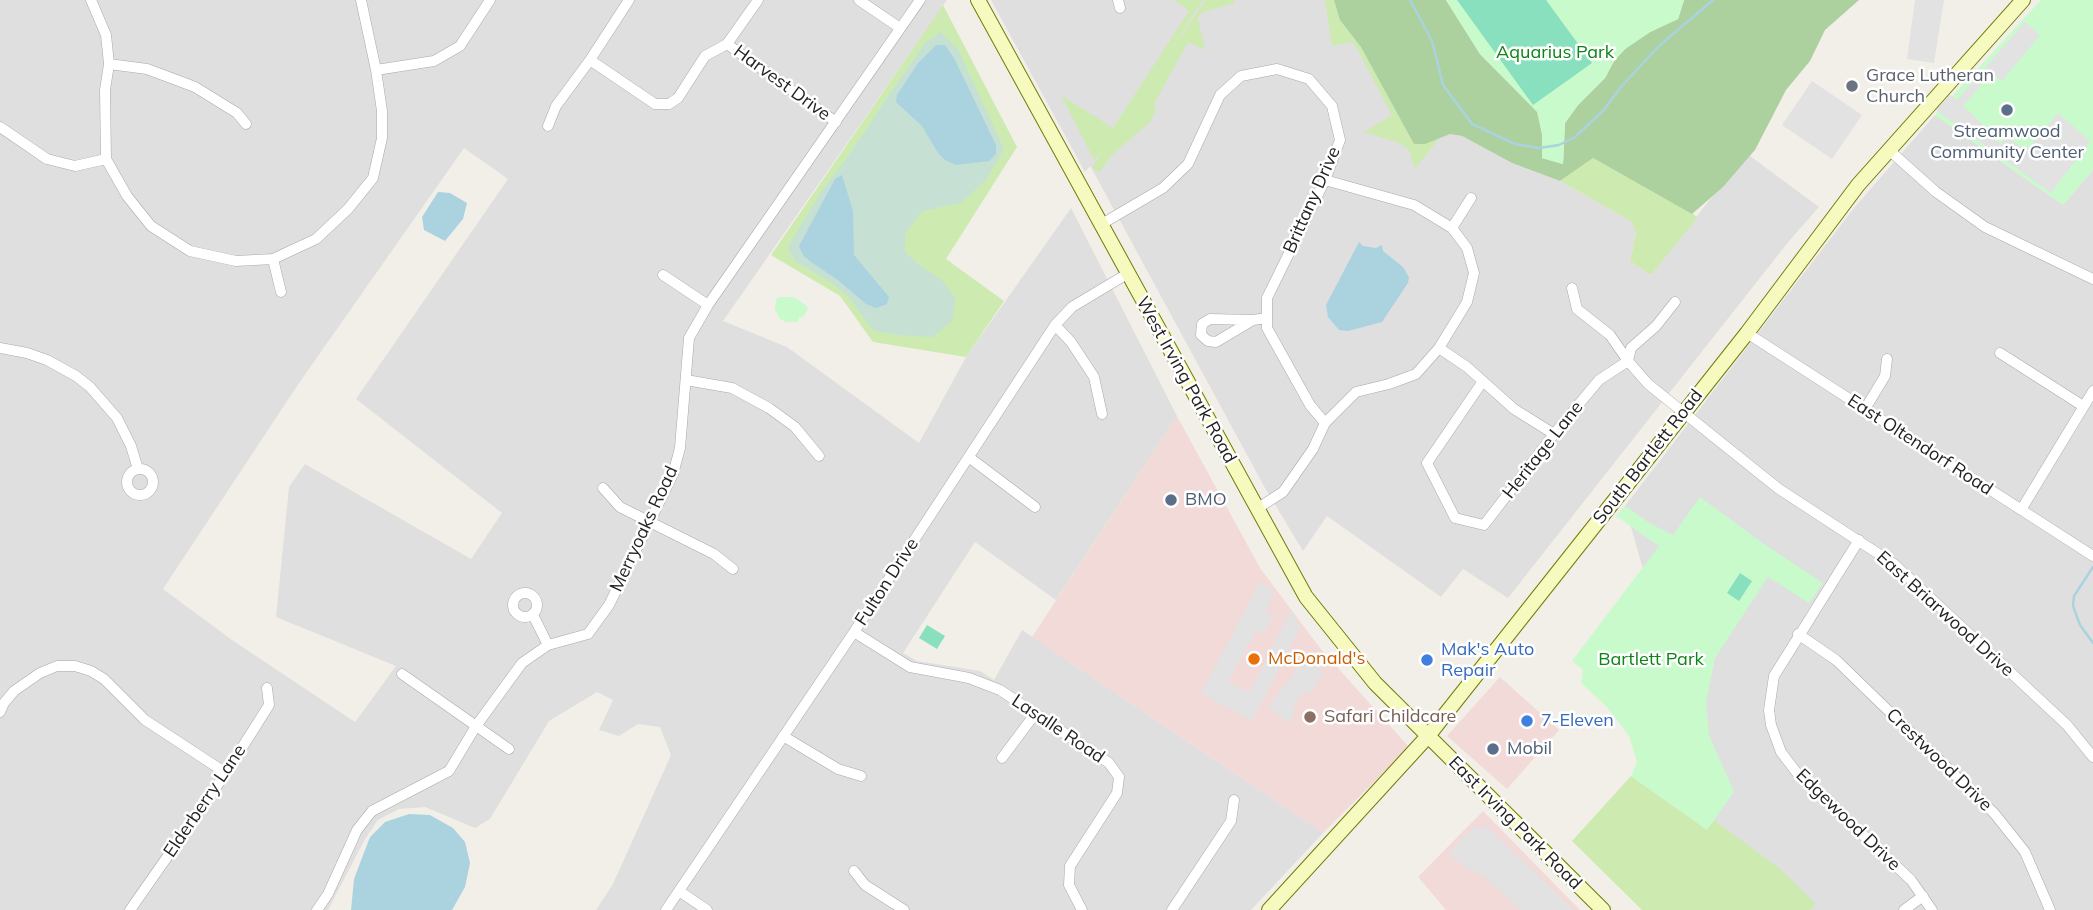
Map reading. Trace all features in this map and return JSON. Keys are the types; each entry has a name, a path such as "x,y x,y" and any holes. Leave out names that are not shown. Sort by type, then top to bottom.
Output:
{"main road":[{"name":"West Irving Park Road","path":"978,0 1126,274 1306,597 1376,683 1428,736"},
{"name":"South Bartlett Road","path":"1269,910 1428,736 1747,333 1858,185 2023,0"},
{"name":"East Irving Park Road","path":"1428,736 1603,910"}],"street":[{"path":"91,0 106,35 109,64 106,90 106,159 127,195 151,226 190,251 236,261 273,260 316,239 348,209 373,178 382,138 382,111 361,0"},
{"path":"376,70 434,61 460,46 490,0"},
{"path":"548,126 556,106 590,61 629,0"},
{"path":"590,61 655,104 669,104 678,98 705,56 727,44 758,0"},
{"path":"859,0 900,28"},
{"name":"Merryoaks Road","path":"317,910 334,882 357,830 372,811 449,771 476,726 522,663 548,645 588,634 609,605 677,461 690,338 708,305 920,0"},
{"name":"Harvest Drive","path":"727,44 836,121"},
{"path":"109,64 147,69 195,87 237,113 246,124"},
{"name":"Brittany Drive","path":"1100,225 1163,188 1188,164 1220,95 1241,76 1283,69 1309,79 1332,106 1340,141 1325,180 1267,298 1267,318"},
{"path":"0,127 47,159 75,166 106,159"},
{"path":"1889,150 1937,192 1985,227 2093,279"},
{"path":"1258,508 1283,492 1313,449 1325,423 1356,392 1416,374 1439,348 1468,302 1474,273 1467,248 1452,228 1415,205 1325,180"},
{"path":"1452,228 1471,198"},
{"path":"273,260 281,292"},
{"name":"Fulton Drive","path":"666,910 970,458 1055,325 1072,307 1126,274"},
{"path":"663,275 708,305"},
{"name":"East Briarwood Drive","path":"1572,288 1577,309 1610,335 1648,384 1682,414 1779,489 1906,575 2067,725 2093,757"},
{"path":"1628,361 1631,348 1656,326 1675,302"},
{"path":"1253,320 1216,342 1208,341 1201,335 1202,324 1210,319 1267,318 1267,328 1310,405 1325,423"},
{"path":"1055,325 1071,342 1094,377 1102,414"},
{"name":"East Oltendorf Road","path":"1747,333 2093,556"},
{"path":"0,348 47,360 90,387 117,418 131,446 138,469"},
{"path":"1439,348 1468,367 1514,409 1554,434"},
{"path":"2000,353 2083,406"},
{"path":"1865,409 1885,376 1887,359"},
{"name":"Heritage Lane","path":"1483,381 1427,463 1455,518 1484,525 1599,380 1628,361"},
{"path":"686,380 732,388 769,408 794,427 819,456"},
{"path":"2021,510 2093,391"},
{"path":"970,458 1035,507"},
{"path":"603,488 620,507 714,554 733,569"},
{"name":"Edgewood Drive","path":"1858,540 1774,676 1769,710 1775,738 1797,773 1911,880 1932,910"},
{"path":"533,615 548,645"},
{"name":"Lasalle Road","path":"854,632 909,667 969,678 1000,690 1109,763 1119,777 1116,793 1070,866 1069,885 1082,910"},
{"name":"Crestwood Drive","path":"1798,634 1836,660 1994,813 2025,852 2050,910"},
{"path":"0,712 14,691 40,673 57,666 75,666 104,679 145,720 226,773"},
{"path":"402,674 509,749"},
{"name":"Elderberry Lane","path":"130,910 226,773 269,705 267,688"},
{"path":"1002,758 1035,715"},
{"path":"783,736 838,769 861,776"},
{"path":"1172,910 1231,821 1234,800"},
{"path":"854,871 865,885 904,910"},
{"path":"679,891 707,910"},
{"path":"1904,910 1923,896"}],"shaded area":[{"path":"0,0 947,0 723,321 787,347 919,443 966,357 1071,208 1177,416 1056,600 975,542 903,653 917,661 980,671 994,680 1022,630 1323,833 1251,910 596,910 613,884 671,755 660,727 638,724 619,736 599,730 613,700 597,692 549,721 490,819 475,828 425,807 399,809 378,820 365,839 328,910 0,910","holes":["464,148 508,179 356,399 502,513 471,559 305,464 289,487 276,617 396,666 355,722 232,640 163,589 297,386"]},
{"path":"991,0 1336,0 1439,137 1450,134 1462,136 1512,163 1560,181 1632,222 1636,232 1630,261 1651,275 1711,198 1750,156 1819,207 1789,241 1508,598 1463,569 1441,597 1327,516 1303,551 1265,488 1093,171 1090,166 1085,172"},
{"path":"1915,0 1944,0 1934,63 1907,59"},
{"path":"2025,22 2040,35 2002,81 1991,73 1963,106 1982,124 1987,134 2001,144 2007,136 2026,151 2058,113 2090,141 2051,193 1936,110 1950,95 1957,100"},
{"path":"1812,81 1862,115 1832,159 1782,125"},
{"path":"1935,115 2063,205 2093,170 2093,910 1719,910 1714,819 1625,506 1854,208"},
{"path":"1177,416 1260,568 1320,648 1409,747 1323,833 1032,637"},
{"path":"1260,582 1274,591 1266,611 1273,616 1264,633 1257,630 1228,682 1249,693 1291,610 1297,618 1295,622 1301,626 1252,721 1201,693"},
{"path":"1307,656 1324,674 1310,693 1305,690 1294,706 1295,711 1288,723 1268,707"},
{"path":"1500,677 1559,730 1507,789 1447,736"},
{"path":"1483,811 1580,910 1446,910 1418,877"},
{"path":"1485,825 1574,910 1520,910 1485,877 1471,871 1448,854 1475,826 1480,830"}],"green space":[{"path":"1175,0 1203,0 1168,54 1206,0 1233,0 1235,3 1201,13 1198,18 1205,50 1188,42 1154,104 1156,110 1151,121 1111,156 1100,172 1092,168 1102,152 1094,160 1061,95 1113,128 1189,11"},
{"path":"1325,0 1334,0 1340,20 1361,47 1414,144 1440,137 1415,169 1409,150 1399,143 1364,132 1392,115 1356,47 1351,42 1332,46"},
{"path":"1334,0 1446,0 1480,54 1538,112 1542,158 1563,164 1565,123 1578,105 1605,78 1614,61 1625,49 1650,32 1678,19 1684,0 1859,0 1825,30 1810,61 1786,90 1755,150 1723,187 1692,214 1593,158 1560,181 1512,163 1462,136 1450,134 1425,144 1414,144 1361,47 1340,20"},
{"name":"Aquarius Park","path":"1446,0 1684,0 1678,19 1650,32 1625,49 1614,61 1605,78 1578,105 1565,123 1563,164 1542,158 1542,134 1537,112 1480,54"},
{"path":"1457,0 1546,0 1592,63 1533,105"},
{"path":"2041,0 2093,0 2093,170 2063,205 1935,115"},
{"path":"943,5 1017,147 946,259 1004,301 966,357 873,342 840,296 771,255"},
{"path":"941,32 958,49 1004,149 986,180 961,203 922,211 905,234 905,252 942,280 956,299 952,321 932,337 896,335 873,330 848,296 795,261 788,247 823,189 926,42"},
{"path":"1593,158 1698,217 1651,275 1630,261 1636,233 1632,222 1560,181"},
{"path":"794,297 807,306 808,309 803,317 799,317 798,322 780,319 775,310 776,299"},
{"name":"Bartlett Park","path":"1700,497 1823,583 1809,603 1768,577 1715,658 1706,702 1709,735 1734,792 1707,830 1631,776 1637,762 1629,736 1607,707 1581,683 1583,670 1572,661 1659,546 1616,516 1625,506 1673,535"},
{"path":"1740,573 1752,581 1739,601 1727,593"},
{"path":"927,625 945,636 937,649 919,638"},
{"path":"1631,776 1706,829 1714,820 1779,868 1816,904 1810,910 1642,910 1572,841"}],"water":[{"path":"936,45 945,45 954,58 996,145 996,154 989,161 956,165 945,160 922,126 896,102 897,95 918,63"},
{"path":"842,175 853,211 854,255 889,297 887,304 876,308 866,304 811,262 803,255 799,246 835,179"},
{"path":"438,192 450,193 467,203 463,219 445,241 424,230 422,217"},
{"path":"1359,242 1363,246 1376,248 1382,245 1383,251 1403,267 1409,277 1408,283 1382,322 1348,331 1339,330 1328,317 1326,305"},
{"path":"409,814 430,815 453,828 465,842 470,863 465,887 452,910 351,910 354,879 370,837 385,822"}],"waterway":[{"path":"1410,0 1432,41 1443,85 1472,124 1515,144 1539,148 1559,145 1575,137 1603,111 1620,88 1659,46 1713,0"},
{"path":"2093,567 2074,596 2073,606 2080,625 2093,643"}],"place":[{"name":"Grace Lutheran Church","path":"1852,86"},
{"name":"Streamwood Community Center","path":"2007,110"},
{"name":"BMO","path":"1171,500"},
{"name":"McDonald's","path":"1254,659"},
{"name":"Mak's Auto Repair","path":"1427,660"},
{"name":"Safari Childcare","path":"1310,717"},
{"name":"7-Eleven","path":"1527,721"},
{"name":"Mobil","path":"1493,749"}]}
